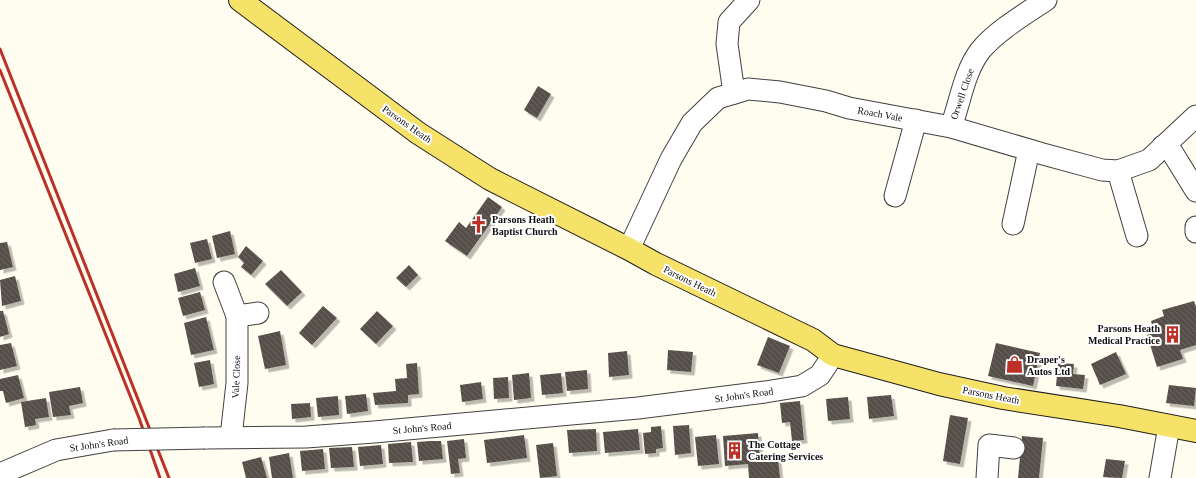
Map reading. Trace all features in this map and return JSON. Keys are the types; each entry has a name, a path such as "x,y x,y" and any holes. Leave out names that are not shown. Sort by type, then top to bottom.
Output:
{"main road":[{"name":"Parsons Heath","path":"240,0 418,133 490,179 656,264 813,340 833,355 938,384 1002,398 1118,416 1196,431"}],"street":[{"path":"734,93 727,44 729,22 749,0"},
{"name":"Orwell Close","path":"951,127 968,73 980,52 1008,26 1046,0"},
{"name":"Roach Vale","path":"629,249 671,159 692,123 718,98 748,89 780,92 826,101 849,108 951,127 1102,170 1118,171 1149,160 1196,116"},
{"path":"895,196 916,120"},
{"path":"1163,146 1172,152 1196,191"},
{"path":"1013,224 1029,150"},
{"path":"1118,171 1137,236"},
{"path":"1196,227 1196,232"},
{"name":"Vale Close","path":"224,282 237,316 237,383 234,425 231,437"},
{"path":"237,316 258,313"},
{"name":"St John's Road","path":"0,474 56,450 113,440 306,437 374,432 638,408 765,392 802,386 820,375 833,355"},
{"path":"1160,478 1169,426"},
{"path":"987,478 988,445 1014,448"}],"building":[{"path":"538,86 551,94 537,118 524,110"},
{"name":"Parsons Heath Baptist Church","path":"488,197 502,207 467,256 445,241 459,222 466,228"},
{"path":"230,231 235,254 217,258 212,236"},
{"path":"207,239 212,259 195,263 190,243"},
{"path":"7,242 13,267 0,270 0,243"},
{"path":"246,246 263,261 251,275 241,267 244,263 238,257"},
{"path":"409,265 418,275 406,287 396,278"},
{"path":"195,268 200,286 178,292 174,274"},
{"path":"281,270 302,292 287,306 265,284"},
{"path":"15,276 21,301 2,306 0,280"},
{"path":"200,292 205,310 183,316 178,298"},
{"name":"Parsons Heath Medical Practice","path":"1194,301 1196,307 1196,345 1180,350 1183,359 1157,367 1147,335 1154,333 1151,321 1164,316 1162,310"},
{"path":"323,306 337,318 312,345 299,333"},
{"path":"0,311 3,311 9,334 0,337"},
{"path":"377,311 393,326 376,344 360,329"},
{"path":"206,317 214,350 191,355 184,323"},
{"path":"280,331 286,365 265,369 258,336"},
{"path":"768,337 790,346 779,373 757,365"},
{"path":"11,343 17,366 0,370 0,345"},
{"name":"Draper's Autos Ltd","path":"996,343 1040,353 1033,386 988,376"},
{"path":"668,350 693,352 691,372 667,370"},
{"path":"627,351 629,375 609,377 608,353"},
{"path":"1116,352 1126,374 1100,385 1091,364"},
{"path":"210,360 214,384 199,387 194,363"},
{"path":"417,363 419,394 408,395 408,403 375,405 373,393 396,391 395,379 407,378 406,364"},
{"path":"1058,363 1074,364 1073,374 1085,375 1083,389 1056,386"},
{"path":"587,370 588,389 567,391 565,372"},
{"path":"529,373 531,398 514,400 512,375"},
{"path":"561,373 563,393 542,395 540,375"},
{"path":"18,375 24,398 6,403 3,391 0,391 0,379"},
{"path":"508,377 509,398 494,399 493,378"},
{"path":"481,382 483,399 462,402 460,385"},
{"path":"1169,385 1196,388 1194,406 1166,403"},
{"path":"80,387 83,403 69,406 71,415 53,417 49,392"},
{"path":"366,394 368,411 347,414 345,396"},
{"path":"891,395 894,416 869,419 867,397"},
{"path":"338,396 339,415 318,417 316,398"},
{"path":"848,397 850,419 828,421 826,399"},
{"path":"46,398 49,417 35,419 36,425 25,427 21,402"},
{"path":"800,401 804,440 792,441 790,422 782,423 780,403"},
{"path":"310,403 311,417 292,419 291,404"},
{"path":"950,415 968,418 960,464 943,461"},
{"path":"689,425 691,453 675,455 673,426"},
{"path":"661,426 663,448 656,449 656,453 645,454 643,433 651,432 651,427"},
{"path":"596,429 597,451 569,453 567,430"},
{"path":"638,429 640,450 605,453 603,432"},
{"path":"758,433 760,461 778,459 780,478 749,478 748,464 725,466 723,436"},
{"path":"524,435 527,458 487,463 484,440"},
{"path":"716,435 719,464 698,466 695,437"},
{"path":"1022,436 1043,438 1039,478 1018,478"},
{"path":"464,439 466,458 458,459 460,473 451,474 447,441"},
{"path":"441,441 443,459 419,461 417,442"},
{"path":"411,442 413,462 389,463 388,444"},
{"path":"553,443 557,476 540,478 536,445"},
{"path":"381,445 383,464 360,466 358,447"},
{"path":"352,447 354,467 331,468 329,448"},
{"path":"323,449 325,469 302,471 300,451"},
{"path":"289,453 293,478 272,478 269,457"},
{"path":"261,457 267,478 246,478 242,462"},
{"path":"1106,459 1125,461 1122,478 1103,477"}],"railway":[{"path":"0,49 169,478"},
{"path":"0,70 139,418 160,478"}],"place":[{"name":"Parsons Heath Baptist Church","path":"479,225"},
{"name":"Parsons Heath Medical Practice","path":"1173,334"},
{"name":"Draper's Autos Ltd","path":"1014,365"},
{"name":"The Cottage Catering Services","path":"735,450"}]}
